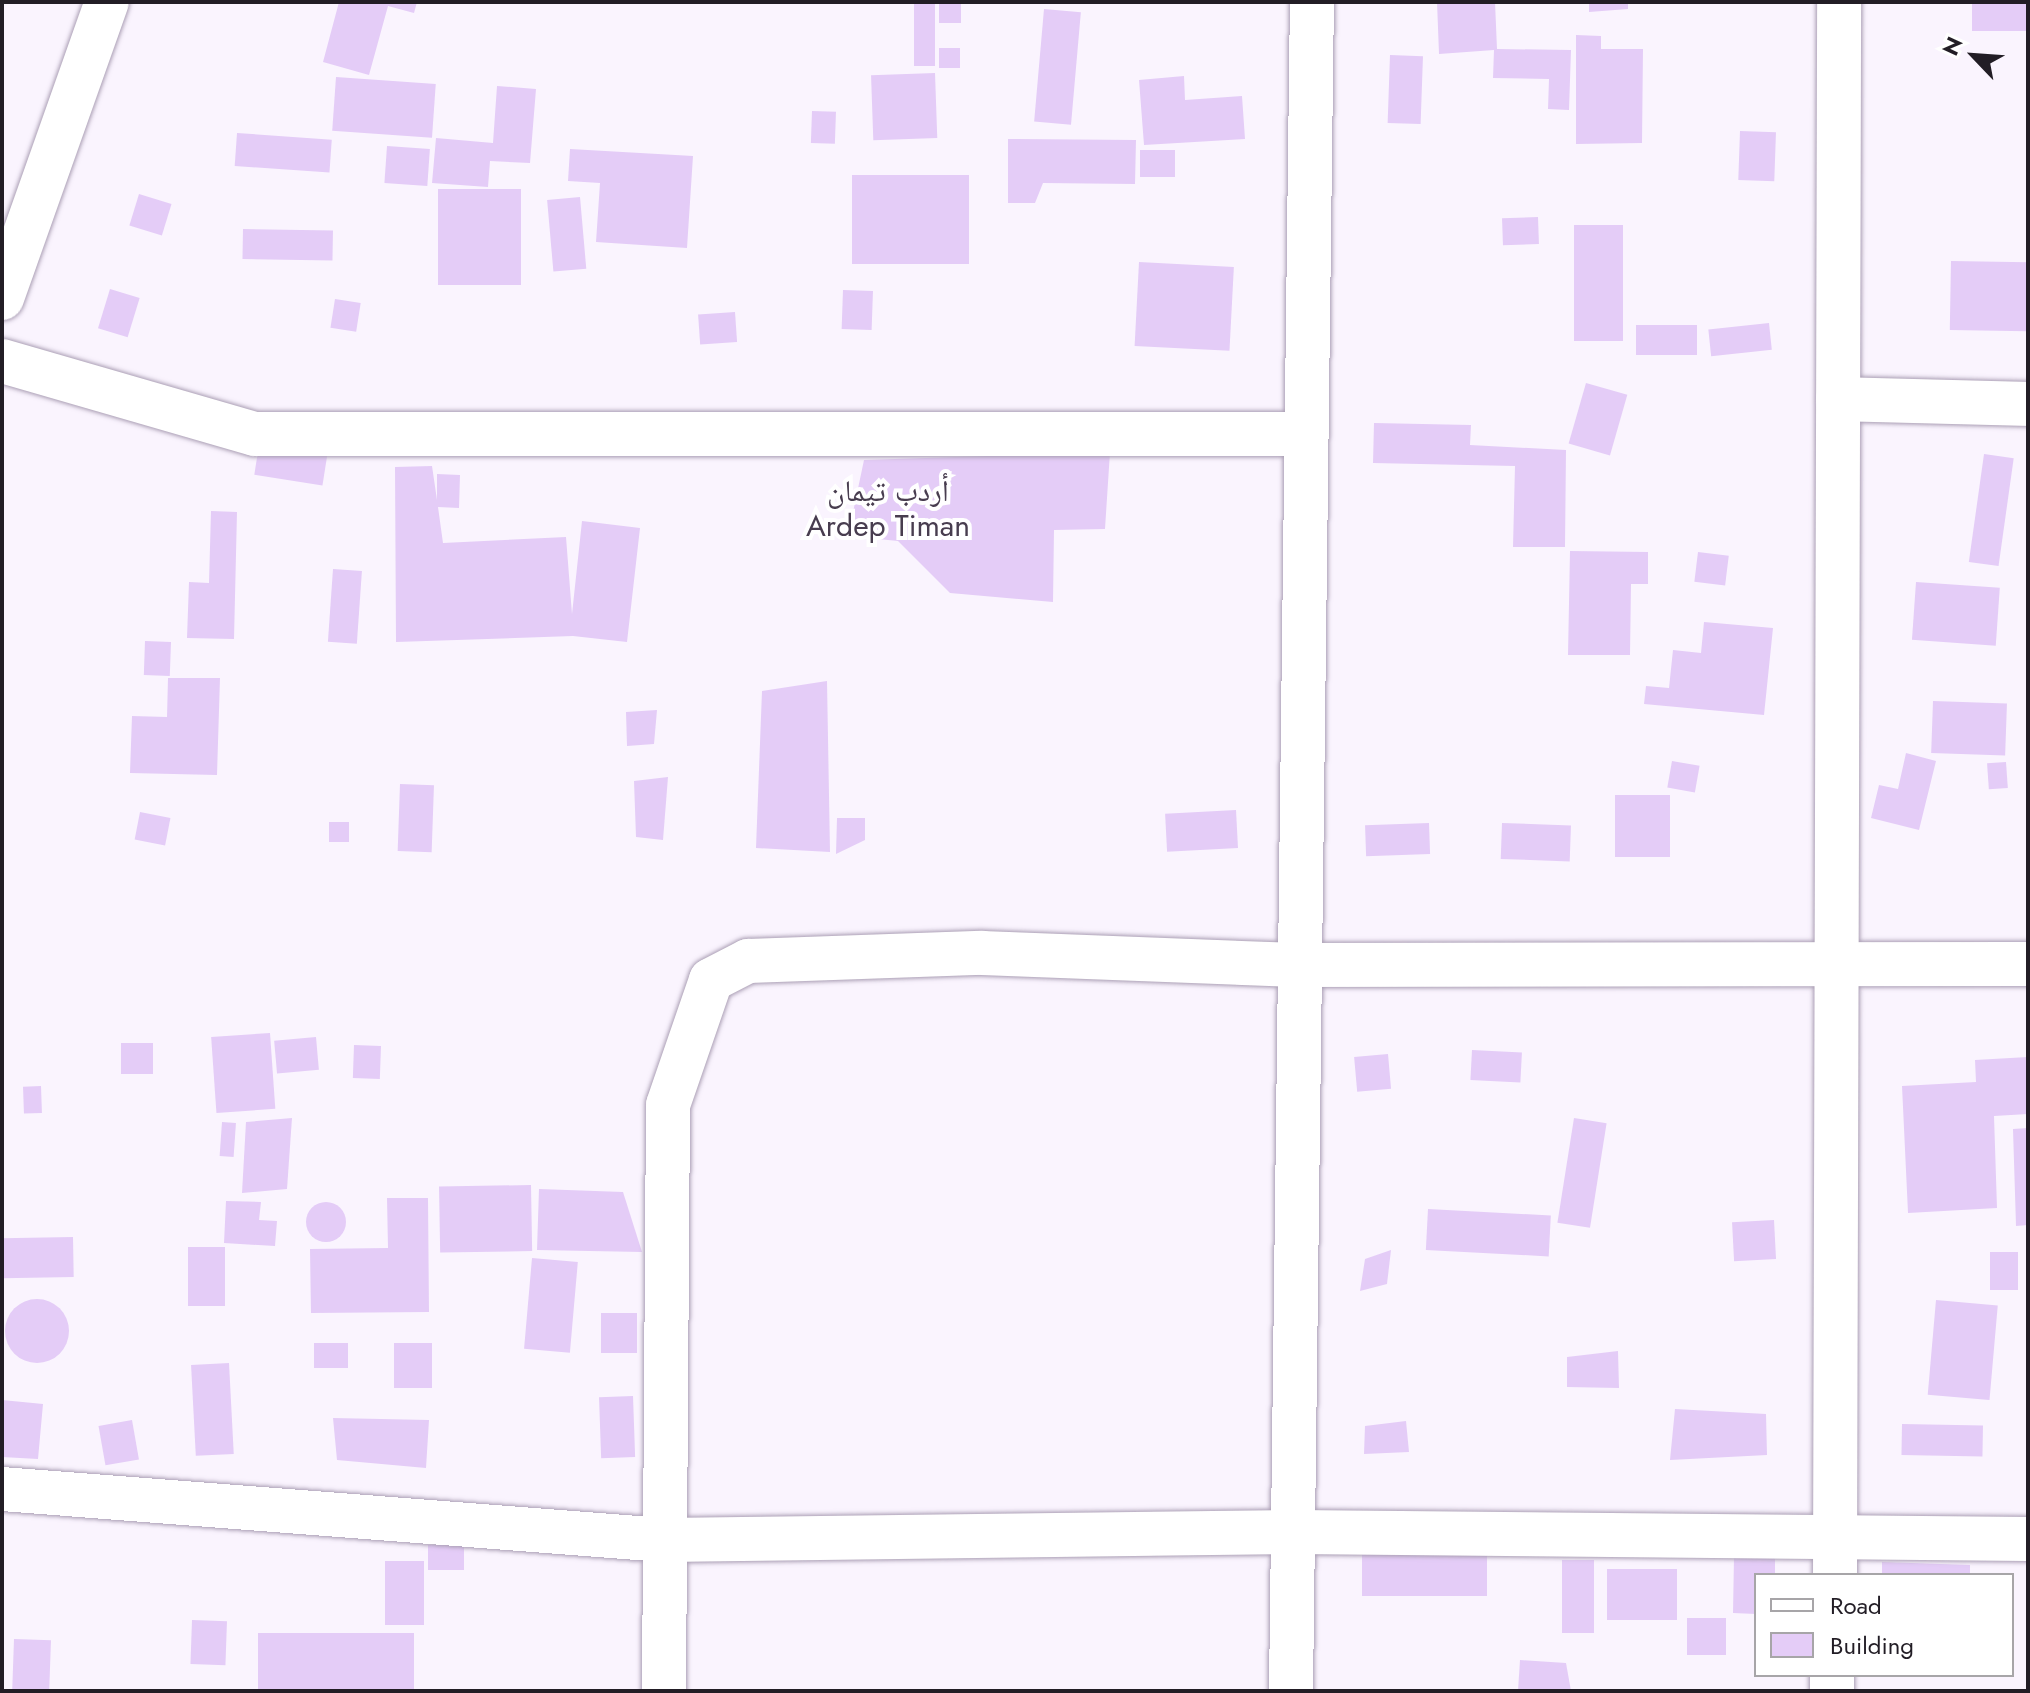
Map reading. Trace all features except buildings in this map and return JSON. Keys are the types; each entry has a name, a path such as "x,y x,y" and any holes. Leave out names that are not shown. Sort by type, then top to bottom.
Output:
{"street":[{"path":"2,298 107,2"},
{"path":"1291,1691 1295,1532 1297,965 1312,2"},
{"path":"1836,1556 1839,2"},
{"path":"2,361 255,434 1305,434"},
{"path":"1838,399 2028,404"},
{"path":"664,1691 668,1105 690,1022 711,980 748,961 982,953 1297,965 1837,959 2028,964"},
{"path":"2,1489 664,1540 1295,1532 1836,1556 2028,1539"}],"district":[{"name":"أردب تيمان Ardep Timan","path":"888,508"}]}
